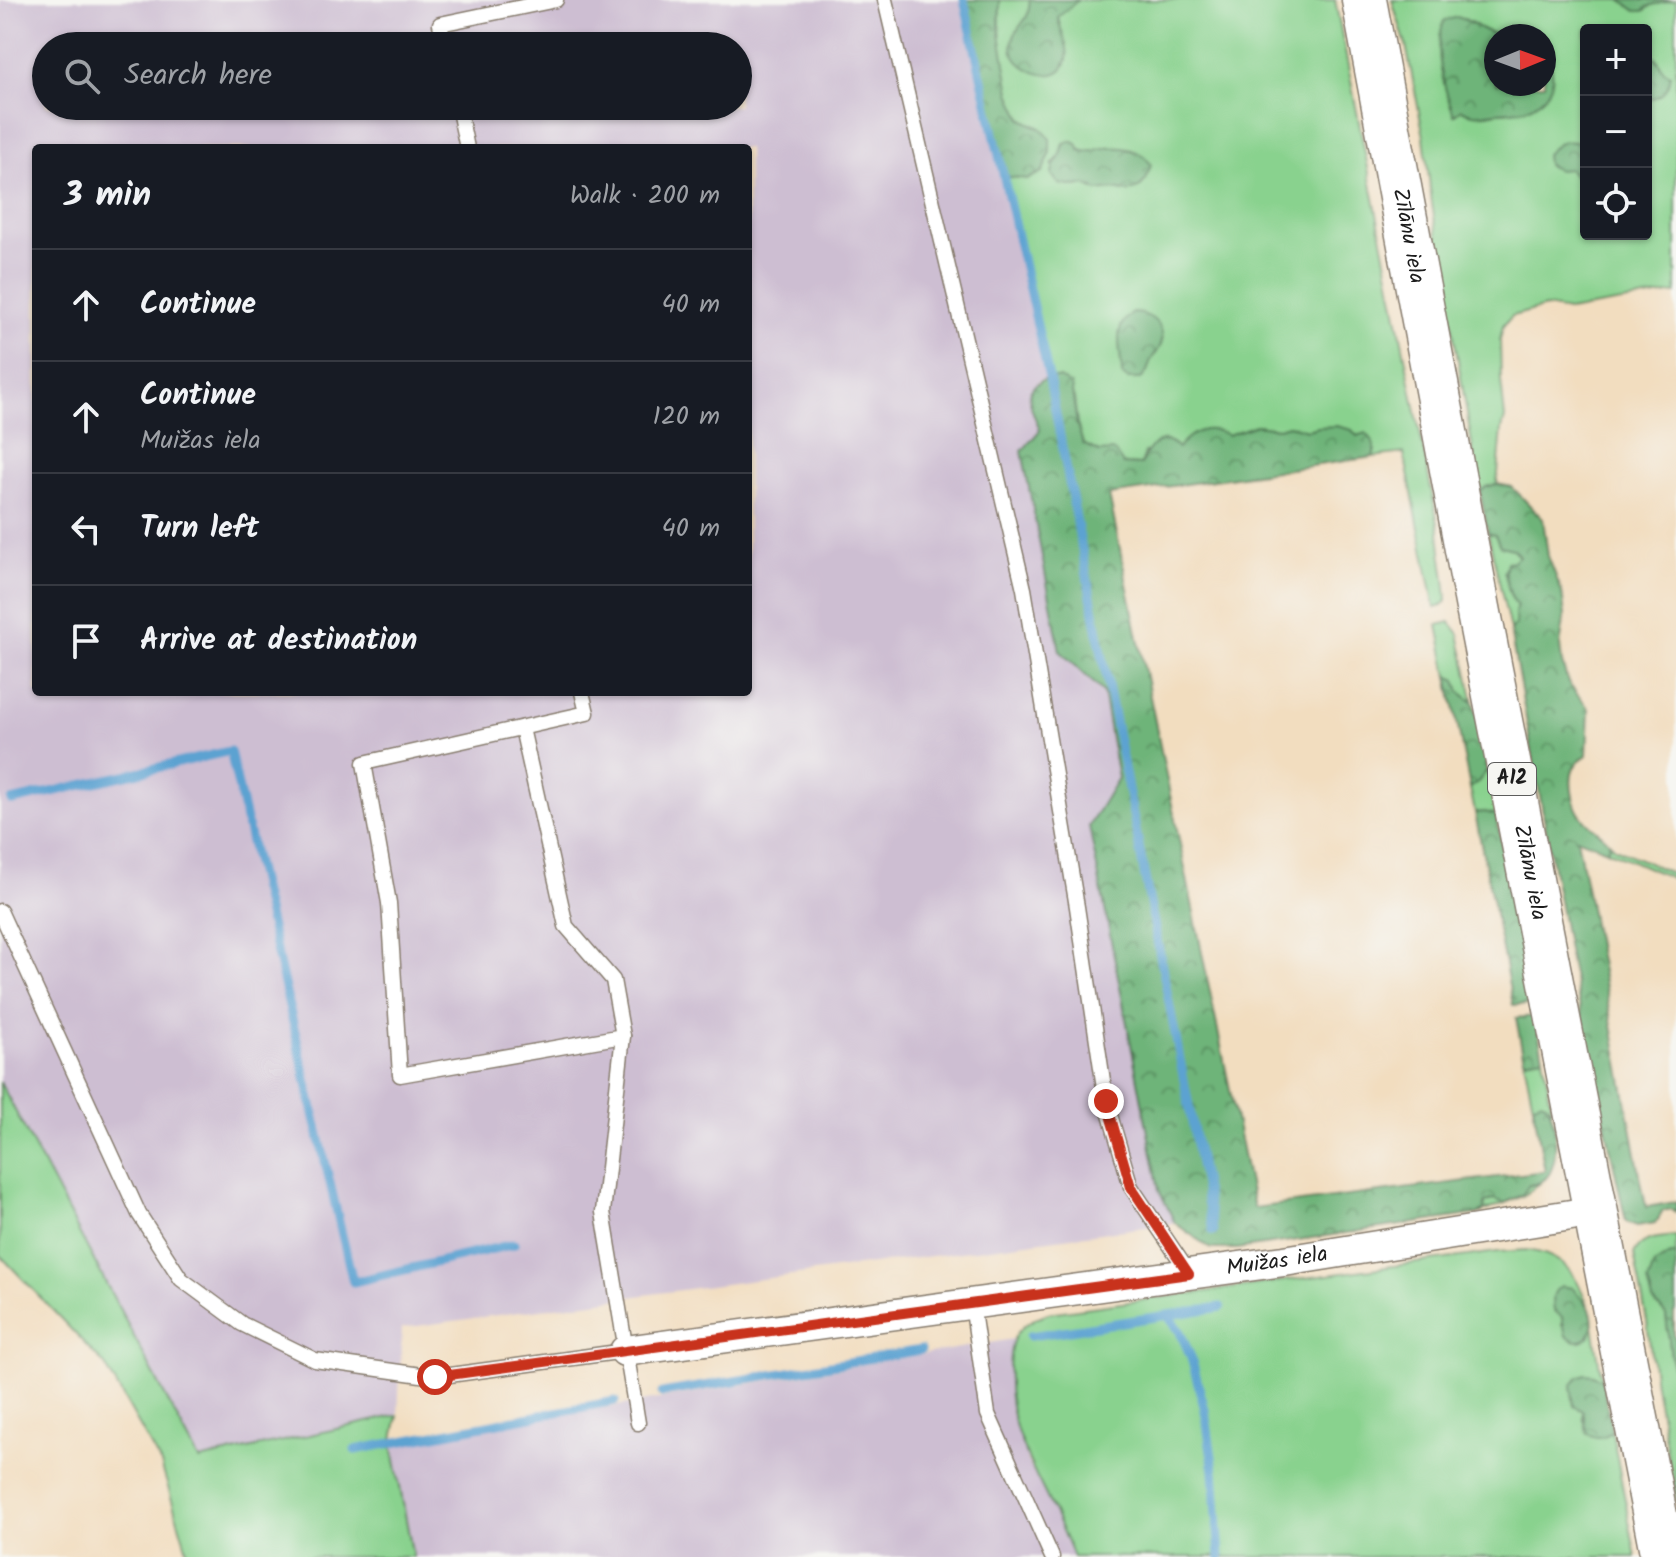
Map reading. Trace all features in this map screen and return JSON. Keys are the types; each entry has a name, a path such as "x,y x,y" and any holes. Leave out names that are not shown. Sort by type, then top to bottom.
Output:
{"highway":[{"name":"Zīlānu iela","path":"1364,0 1475,593 1663,1557"}],"street":[{"name":"Muižas iela","path":"625,1351 1284,1261 1596,1211"}],"lane":[{"path":"442,32 440,24 556,0"},
{"path":"885,0 1024,589 1106,1101 1131,1187 1189,1274"},
{"path":"461,120 466,144"},
{"path":"583,696 587,713 364,763 389,903 400,1075 623,1036"},
{"path":"522,728 566,926 613,980 623,1036 603,1212 638,1423"},
{"path":"0,911 139,1214 181,1279 242,1324 315,1360 435,1377 625,1351"},
{"path":"972,1304 988,1414 1052,1557"},
{"path":"1039,1528 1041,1557"}],"shaded area":[{"path":"0,0 964,0 1049,378 1038,381 1031,409 1040,430 1023,451 1060,651 1103,692 1118,778 1089,826 1159,1190 1175,1223 402,1328 398,1415 199,1460 0,1082"},
{"path":"1013,1339 1008,1377 1011,1411 1028,1462 1052,1507 1073,1557 413,1557 392,1444"}],"green space":[{"path":"964,0 1000,0 999,28 1010,93 1022,119 1042,129 1050,139 1050,155 1042,172 1028,179 1003,176"},
{"path":"1000,0 1335,0 1439,529 1447,601 1442,606 1435,608 1404,453 1373,457 1375,450 1357,436 1318,427 1307,430 1289,425 1278,428 1256,425 1178,448 1145,452 1141,465 1123,464 1083,444 1074,398 1059,378 1049,378 1003,176 1028,179 1042,172 1042,129 1023,118 1010,91 1001,44","holes":["1065,143 1077,144 1080,150 1088,153 1103,148 1128,192 1115,189 1098,191 1086,185 1070,186 1052,165 1061,155"]},
{"path":"1030,0 1078,0 1058,17 1068,54 1063,68 1056,73 1048,75 1031,70 1013,52 1014,38 1027,16"},
{"path":"1392,0 1621,0 1636,11 1644,11 1652,5 1676,0 1676,293 1568,311 1546,307 1512,316 1503,326 1500,340 1505,418 1497,484 1480,492 1432,204 1424,137 1406,45"},
{"path":"1621,0 1669,0 1644,11 1636,11"},
{"path":"1457,17 1484,30 1484,96 1545,96 1522,109 1479,115 1461,109 1454,115 1439,56 1444,21"},
{"path":"1652,56 1670,74 1669,85 1652,98"},
{"path":"1071,141 1084,151 1118,148 1143,155 1151,165 1146,180 1139,188 1128,192 1115,189 1098,191 1086,185 1059,184 1052,175 1053,167 1066,143"},
{"path":"1562,142 1580,143 1580,183 1570,169 1558,170 1547,165 1546,154"},
{"path":"1133,313 1154,320 1162,337 1147,373 1141,379 1128,379 1122,375 1119,333"},
{"path":"1059,378 1071,385 1083,444 1099,452 1114,451 1123,464 1141,465 1147,453 1160,441 1172,443 1178,448 1201,431 1214,430 1228,435 1256,425 1278,428 1289,425 1307,430 1337,426 1352,430 1357,436 1366,433 1373,441 1373,457 1109,495 1254,1208 1545,1171 1533,1105 1540,1101 1546,1103 1553,1119 1555,1152 1546,1178 1529,1185 1522,1195 1505,1203 1494,1199 1485,1203 1484,1211 1477,1214 1236,1249 1211,1249 1175,1223 1159,1190 1089,826 1118,778 1103,692 1060,651 1022,451 1040,430 1031,406 1030,393 1039,382"},
{"path":"1497,484 1512,487 1543,519 1548,556 1562,592 1565,615 1560,645 1562,663 1568,683 1589,709 1587,755 1574,768 1572,794 1582,817 1610,843 1607,850 1577,838 1646,1207 1676,1202 1676,1212 1672,1209 1663,1211 1656,1223 1637,1226 1626,1222 1569,956 1510,630 1516,625 1517,606 1508,585 1506,567 1507,562 1519,556 1513,549 1500,546 1495,535 1488,533 1480,492"},
{"path":"1488,533 1495,535 1500,546 1513,549 1519,556 1504,571 1511,597 1517,606 1516,625 1510,630"},
{"path":"1450,622 1459,634 1474,703 1460,692 1456,680 1448,676 1438,625"},
{"path":"1448,676 1456,680 1460,692 1474,703 1488,769 1470,788"},
{"path":"1488,769 1496,815 1475,813 1470,788"},
{"path":"1475,813 1496,815 1532,1004 1513,1005"},
{"path":"1610,843 1676,875 1676,880 1607,850"},
{"path":"1535,1016 1543,1057 1524,1060 1516,1018"},
{"path":"1543,1057 1552,1111 1540,1101 1533,1105 1524,1060"},
{"path":"0,1082 199,1460 398,1415 392,1444 413,1557 189,1557 161,1464 105,1365 0,1255"},
{"path":"1539,1184 1523,1196 1477,1214 1484,1211 1485,1203 1491,1200"},
{"path":"1676,1236 1676,1254 1669,1256 1653,1301 1666,1315 1676,1386 1676,1502 1634,1254 1646,1241"},
{"path":"1526,1250 1551,1257 1568,1269 1590,1310 1583,1300 1562,1317 1562,1325 1589,1337 1593,1326 1602,1380 1593,1375 1583,1419 1603,1437 1612,1432 1636,1557 1073,1557 1020,1440 1011,1406 1011,1349 1015,1336 1028,1323 1048,1313"},
{"path":"1676,1254 1676,1386 1666,1315 1653,1301 1648,1282 1654,1265"},
{"path":"1561,1286 1572,1288 1590,1309 1591,1330 1580,1341 1566,1336 1562,1317 1554,1311 1554,1294"},
{"path":"1585,1374 1602,1380 1612,1432 1603,1436 1587,1433 1583,1411 1574,1406 1571,1386"}],"waterway":[{"path":"964,0 1049,378 1213,1231"},
{"path":"12,801 230,751 353,1282 514,1244"},
{"path":"1030,1336 1221,1307"},
{"path":"1167,1315 1179,1330 1191,1357 1205,1410 1214,1471 1220,1557"},
{"path":"662,1393 921,1350"},
{"path":"355,1450 615,1401"}],"route":[{"path":"435,1377 1189,1274 1131,1187 1106,1101"}]}
